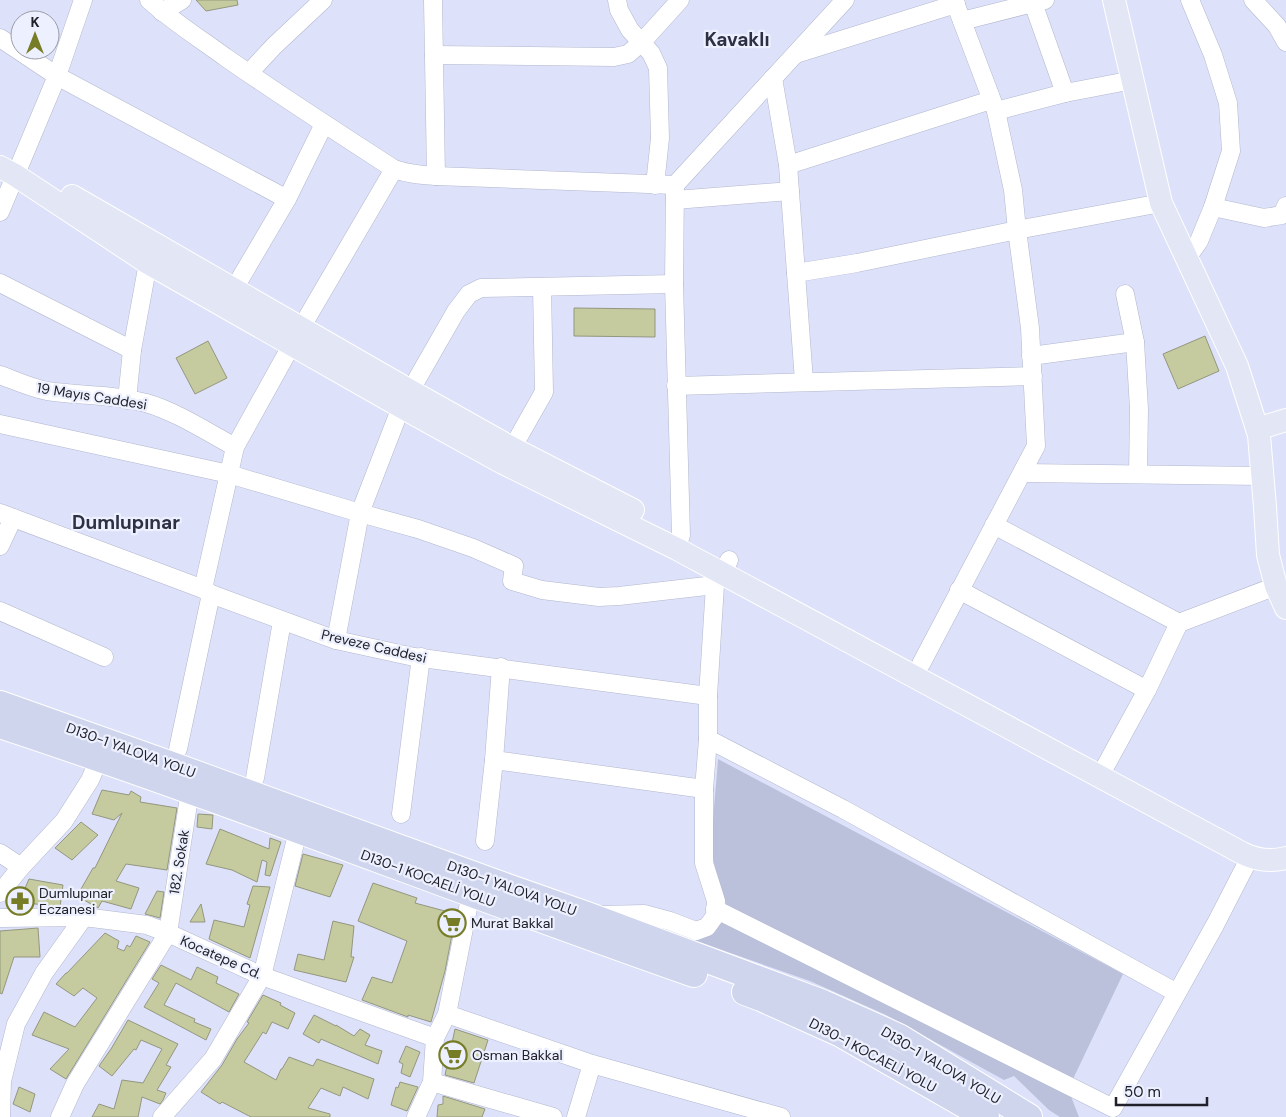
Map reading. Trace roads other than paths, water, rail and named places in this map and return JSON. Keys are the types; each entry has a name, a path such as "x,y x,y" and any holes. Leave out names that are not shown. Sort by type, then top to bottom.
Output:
{"highway":[{"name":"D130-1 YALOVA YOLU","path":"0,704 415,848 499,884 794,992 860,1019 899,1038 1002,1113"},
{"name":"D130-1 KOCAELİ YOLU","path":"0,725 99,758 298,830 428,883 471,893 565,929 761,998 841,1034 1002,1113"}],"main road":[{"path":"1114,0 1161,204 1237,366 1258,432 1268,555 1276,586 1286,608"},
{"path":"0,155 12,170 148,263 296,336 508,456 679,542 723,573 1250,857 1269,860 1286,858"},
{"path":"12,170 234,290 296,336"},
{"path":"1258,432 1285,420"},
{"path":"723,573 921,664 1239,837 1264,845 1276,847 1286,845"}],"street":[{"path":"0,212 12,170 57,76 83,0"},
{"path":"149,0 162,12 324,124 394,169 403,172 416,175 655,185 675,193 790,191"},
{"path":"162,12 182,0"},
{"path":"249,73 274,46 323,0"},
{"path":"432,0 436,176"},
{"path":"617,0 619,10 630,30 651,53 658,68 660,138 655,185"},
{"path":"434,55 614,57 628,54 642,42 680,0"},
{"path":"679,542 674,284 675,193 773,78 845,0"},
{"path":"1187,258 1199,241 1213,207 1231,151 1228,103 1212,55 1190,0"},
{"path":"1253,0 1278,26 1286,42"},
{"path":"795,54 955,2 994,106 1013,190 1030,328 1036,446 921,664"},
{"path":"962,21 1039,2 1065,93"},
{"path":"0,38 57,76 287,199"},
{"path":"773,78 788,165 804,382"},
{"path":"788,165 994,106 1133,80"},
{"path":"234,290 287,199 324,124"},
{"path":"178,749 235,447 296,336 394,169"},
{"path":"796,273 857,263 1017,230 1161,204"},
{"path":"1213,207 1264,218 1282,215 1286,206"},
{"path":"127,400 132,350 148,263"},
{"path":"0,283 132,350"},
{"path":"336,640 360,514 405,399 456,311 469,294 481,288 674,284"},
{"path":"508,456 544,392 542,287"},
{"path":"1125,294 1135,342 1139,409 1138,474"},
{"path":"1032,356 1135,342"},
{"path":"676,386 1032,376"},
{"name":"19 Mayıs Caddesi","path":"0,377 47,391 147,403 173,413 235,447"},
{"path":"0,424 229,474 360,514 418,529 514,566 512,581 542,590 599,597 619,596 723,573 708,696 708,740 704,789 704,863 716,901 715,916 707,927 696,931 644,914 587,915"},
{"path":"1023,472 1263,476"},
{"path":"0,546 6,515"},
{"name":"Preveze Caddesi","path":"6,515 336,640 421,657 708,696"},
{"path":"994,525 1179,622"},
{"path":"1106,766 1179,622 1276,586"},
{"path":"959,590 1146,690"},
{"path":"0,610 104,657"},
{"path":"255,778 282,621"},
{"path":"401,814 421,657"},
{"path":"485,841 494,760 500,667"},
{"path":"708,740 843,809 1177,993"},
{"path":"0,893 21,867 64,821 90,780 99,758"},
{"path":"494,760 704,789"},
{"name":"182. Sokak","path":"168,933 190,791"},
{"path":"162,1117 213,1059 262,976 298,830"},
{"path":"0,853 21,867"},
{"path":"715,909 1113,1108 1250,857"},
{"path":"416,1117 432,1082 435,1038 447,1014 471,893"},
{"path":"1,1117 2,1081 16,1024 44,973 84,917"},
{"name":"Kocatepe Cd.","path":"0,918 84,917 147,925 262,976 435,1038"},
{"path":"60,1117 75,1084 168,933"},
{"path":"447,1014 592,1064 781,1117"},
{"path":"576,1117 592,1064"},
{"path":"432,1082 553,1117"}],"place":[{"name":"Dumlupınar Eczanesi","path":"20,901"},
{"name":"Murat Bakkal","path":"452,923"},
{"name":"Osman Bakkal","path":"453,1055"}],"district":[{"name":"Kavaklı","path":"737,39"},
{"name":"Dumlupınar","path":"126,522"}]}
